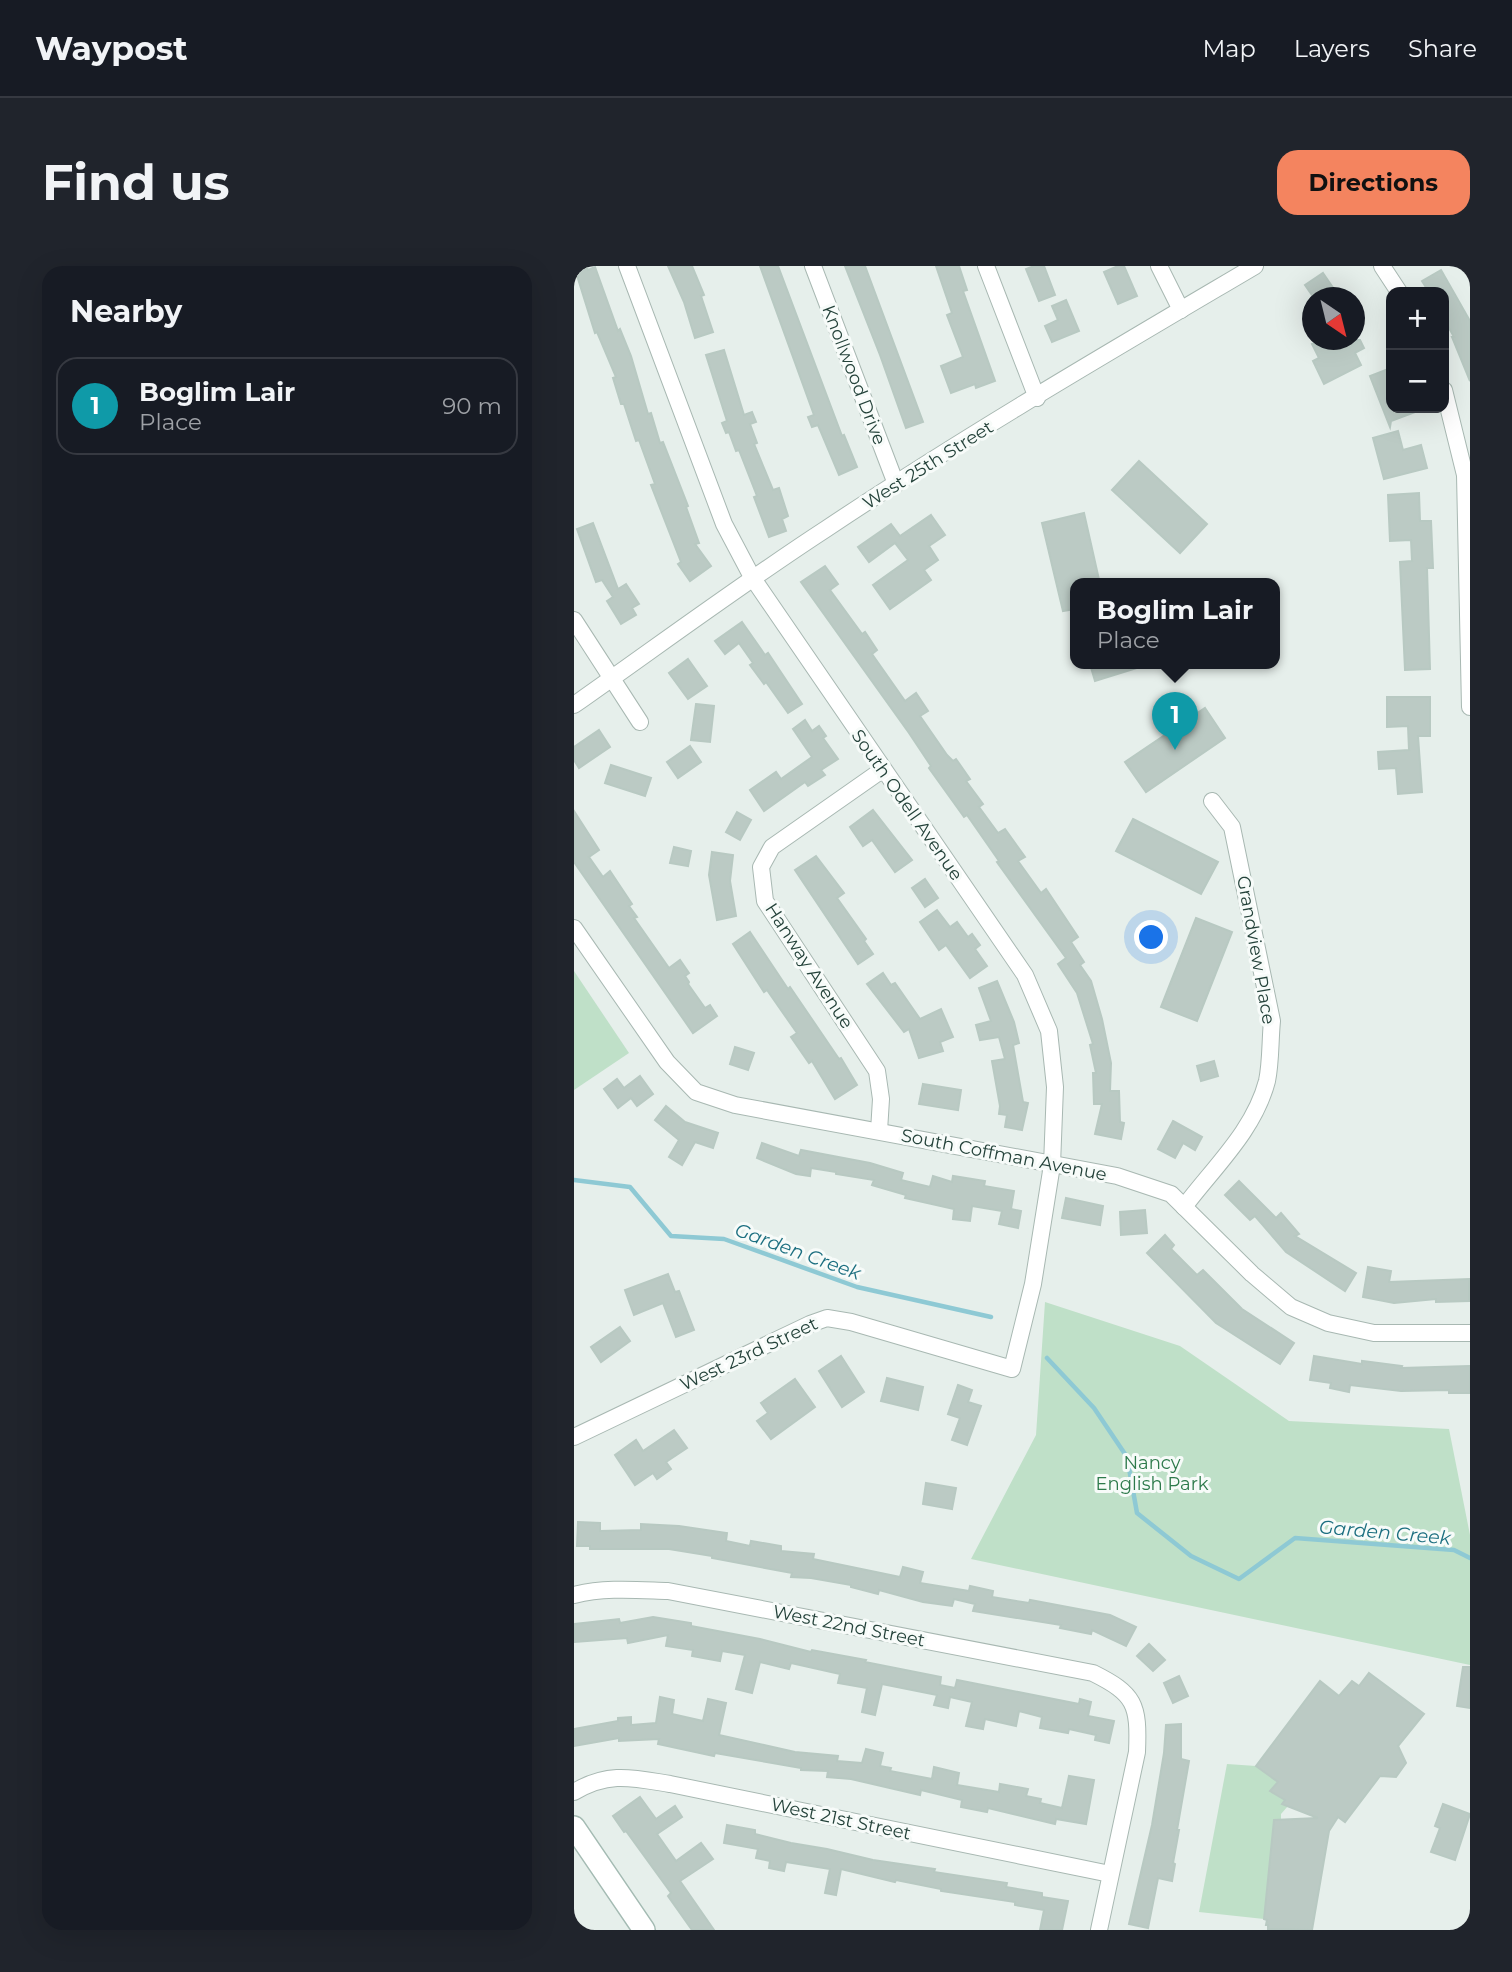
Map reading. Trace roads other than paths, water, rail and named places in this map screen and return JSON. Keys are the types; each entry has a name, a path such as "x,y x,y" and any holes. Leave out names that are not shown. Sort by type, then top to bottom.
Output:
{"main road":[{"path":"574,1827 644,1930"}],"street":[{"name":"South Odell Avenue","path":"627,266 724,524 752,577 1025,975 1049,1031 1055,1087 1052,1165 1033,1284 1012,1369"},
{"name":"Knollwood Drive","path":"813,266 896,484"},
{"path":"986,266 1037,398"},
{"path":"1159,266 1181,310"},
{"name":"West 25th Street","path":"574,705 752,577 896,484 1255,266"},
{"path":"1382,266 1396,287"},
{"path":"1449,410 1465,475 1470,707"},
{"path":"574,620 640,722"},
{"name":"Hanway Avenue","path":"879,1131 881,1099 877,1071 765,901 761,867 772,847 882,770"},
{"name":"Grandview Place","path":"1184,1207 1237,1141 1258,1105 1267,1080 1270,1050 1272,1021 1232,827 1212,801"},
{"name":"South Coffman Avenue","path":"574,928 667,1062 696,1092 735,1105 1117,1176 1145,1184 1171,1194 1252,1274 1291,1307 1328,1323 1374,1333 1470,1333"},
{"name":"West 23rd Street","path":"574,1437 827,1318 851,1322 1012,1369"},
{"name":"West 22nd Street","path":"574,1595 587,1591 626,1589 668,1591 1093,1673 1120,1687 1133,1704 1138,1728 1137,1752 1110,1874"},
{"name":"West 21st Street","path":"574,1792 587,1784 619,1776 670,1784 1110,1874"},
{"path":"1100,1930 1110,1874"}],"waterway":[{"name":"Garden Creek","path":"574,1180 630,1187 671,1236 724,1239 857,1287 991,1317"},
{"name":"Garden Creek","path":"1047,1358 1094,1408 1127,1457 1137,1513 1191,1556 1239,1579 1295,1538 1454,1550 1470,1558"}],"place":[{"name":"Boglim Lair","path":"1175,750"}],"park label":[{"name":"Nancy English Park","path":"1152,1473"}]}
